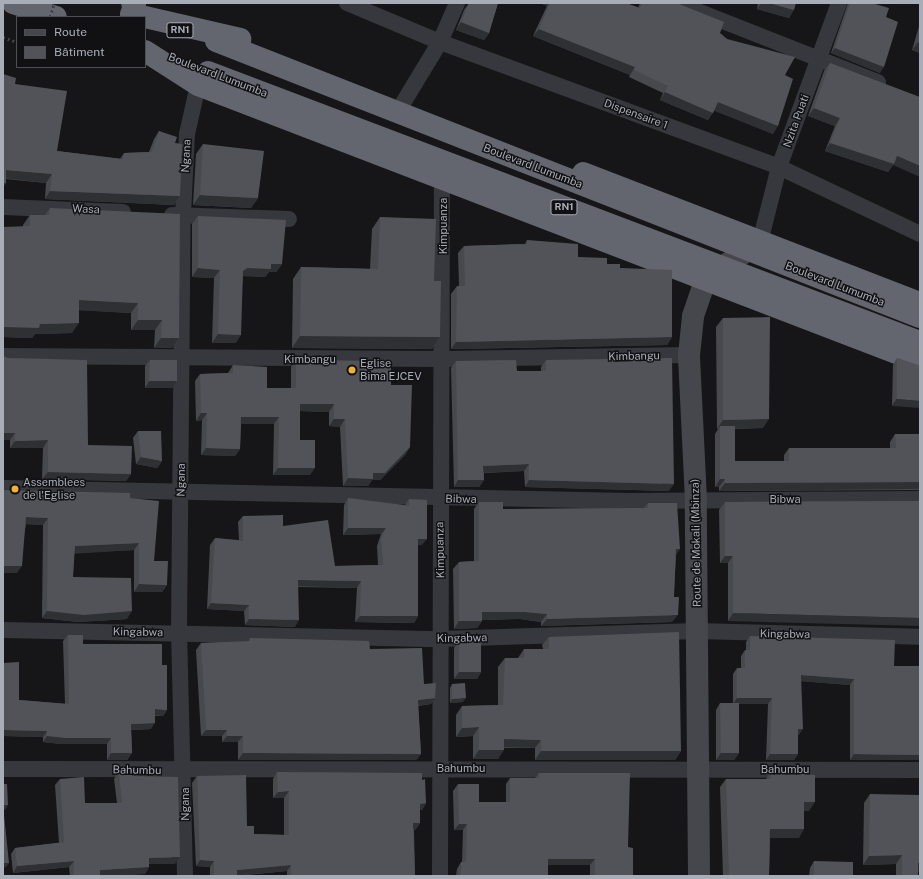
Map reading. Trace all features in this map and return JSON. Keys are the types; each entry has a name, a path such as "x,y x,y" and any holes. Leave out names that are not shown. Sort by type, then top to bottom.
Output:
{"highway":[{"path":"13,3 53,16"},
{"path":"138,12 235,37 920,303"},
{"name":"Boulevard Lumumba","path":"138,12 216,41 920,317"},
{"name":"Boulevard Lumumba","path":"146,48 203,78 920,342"},
{"path":"146,51 203,78 442,177 920,362"}],"street":[{"name":"Dispensaire 1","path":"347,3 440,42 779,167 920,234"},
{"path":"403,103 440,42 457,3"},
{"path":"677,3 891,87"},
{"name":"Nzita Puati","path":"760,242 779,167 839,3"},
{"name":"Ngana","path":"185,876 185,771 179,632 183,360 183,215 187,134 203,78"},
{"name":"Kimpuanza","path":"440,876 438,768 442,177"},
{"name":"Wasa","path":"3,207 289,219"},
{"path":"706,278 760,242"},
{"name":"Route de Mokali (Mbinza)","path":"699,876 696,500 689,355 693,316 706,278"},
{"name":"Kimbangu","path":"3,356 183,360 440,359 689,355"},
{"name":"Bibwa","path":"3,488 181,495 439,499 920,499"},
{"name":"Kingabwa","path":"3,630 179,632 440,639 697,632 920,637"},
{"name":"Bahumbu","path":"3,769 185,771 438,768 920,770"}],"path":[{"path":"50,16 54,3"},
{"path":"3,37 16,42"}],"building":[{"path":"469,3 498,3 489,33 461,22"},
{"path":"550,3 626,3 640,8 642,3 678,3 724,22 720,33 727,39 795,57 785,75 793,79 778,126 718,102 713,113 665,92 668,86 634,70 635,67 539,29"},
{"path":"769,3 796,3 794,10"},
{"path":"850,3 875,3 889,8 886,17 898,22 884,67 835,48"},
{"path":"830,63 920,97 920,166 897,156 894,164 830,143 840,118 814,108"},
{"path":"3,74 16,78 15,84 67,91 57,151 123,159 124,153 152,152 159,131 177,137 175,143 182,144 180,196 50,191 52,174 6,170 6,183 3,183"},
{"path":"203,144 264,151 258,198 200,195"},
{"path":"50,208 180,214 179,338 161,338 162,320 138,320 138,303 79,300 79,323 40,324 39,328 3,327 3,227 30,226 30,215 49,215"},
{"path":"198,216 286,220 282,264 271,264 271,269 247,268 243,271 241,335 218,334 220,270 198,268"},
{"path":"380,217 436,219 434,281 441,281 440,337 300,336 301,267 378,269"},
{"path":"527,240 578,244 578,257 607,258 607,264 620,264 620,268 672,270 672,337 456,342 457,286 465,286 464,246 527,244"},
{"path":"770,317 769,419 723,420 723,318"},
{"path":"3,356 8,358 87,360 88,445 132,446 131,474 48,472 48,440 15,441 15,433 3,433"},
{"path":"672,358 674,484 529,480 529,464 483,466 484,480 458,480 456,361 516,360 517,371 546,371 546,360"},
{"path":"897,358 920,366 920,401 897,399"},
{"path":"150,360 177,360 177,381 149,381"},
{"path":"296,360 391,361 391,385 412,385 410,447 385,473 373,473 373,479 348,478 345,419 334,419 334,404 300,404 300,440 315,440 315,468 278,468 279,417 241,417 240,449 206,448 207,413 201,413 200,374 233,373 233,365 267,367 267,388 296,388"},
{"path":"720,426 735,426 735,461 789,461 789,448 896,448 895,434 920,434 920,482 725,483 725,479 720,479"},
{"path":"138,431 161,431 162,461 141,457"},
{"path":"3,490 130,493 130,498 159,501 154,561 168,561 167,585 139,584 139,543 75,546 73,577 131,578 132,611 84,615 47,611 48,518 26,517 22,566 3,566"},
{"path":"348,498 409,506 409,499 427,500 427,539 418,539 418,616 360,616 361,581 298,580 299,620 249,619 249,605 211,603 215,538 243,541 243,516 283,515 283,526 328,520 335,566 383,565 381,539 386,528 348,528"},
{"path":"920,501 920,618 733,613 733,556 725,556 725,502"},
{"path":"479,502 503,502 503,509 648,508 648,503 677,503 680,549 676,549 674,597 679,597 678,615 547,619 547,614 525,612 482,612 482,621 459,621 459,562 479,561"},
{"path":"679,632 681,751 541,751 541,740 504,739 504,750 479,750 479,727 462,728 462,706 503,705 505,658 524,658 524,649 549,649 549,637"},
{"path":"68,635 83,635 83,644 162,644 162,665 167,665 167,710 155,709 155,723 131,724 132,753 111,753 111,738 65,738 47,736 47,731 3,730 3,663 19,662 19,700 69,704"},
{"path":"750,636 895,640 894,666 920,666 920,755 854,754 854,679 801,675 803,729 798,729 798,754 770,754 772,698 737,698 737,668 745,668 745,650 750,650"},
{"path":"250,638 369,641 370,649 422,648 424,684 436,683 435,698 418,700 421,754 243,753 243,736 227,736 227,730 206,730 201,643 250,641"},
{"path":"481,640 481,672 459,672 459,641"},
{"path":"465,683 466,698 452,699 452,684"},
{"path":"720,703 739,703 739,753 721,753"},
{"path":"771,771 815,775 815,802 804,802 804,829 770,829 769,876 729,876 726,779 771,779"},
{"path":"119,772 132,772 132,776 178,777 180,857 149,858 149,867 100,870 100,876 74,876 74,861 17,866 15,848 64,842 60,779 84,777 85,803 122,803"},
{"path":"277,772 422,773 422,780 425,779 426,803 420,804 420,823 413,823 415,876 291,876 291,865 237,870 237,876 214,876 214,861 200,860 197,776 246,775 247,826 254,826 254,834 289,835 289,791 278,792"},
{"path":"539,773 630,773 628,847 633,848 633,876 595,876 595,859 548,859 548,876 461,876 461,862 466,862 467,824 459,824 458,784 479,784 479,802 510,802 510,778 539,778"},
{"path":"3,784 7,784 8,805 3,805"},
{"path":"870,794 920,795 920,863 918,863 918,876 902,876 902,855 869,856"},
{"path":"3,805 9,863 3,863"},
{"path":"814,861 853,862 853,876 814,876"}],"place":[{"name":"Eglise Bima EJCEV","path":"352,370"},
{"name":"Assemblees de l'Eglise","path":"15,489"}]}
